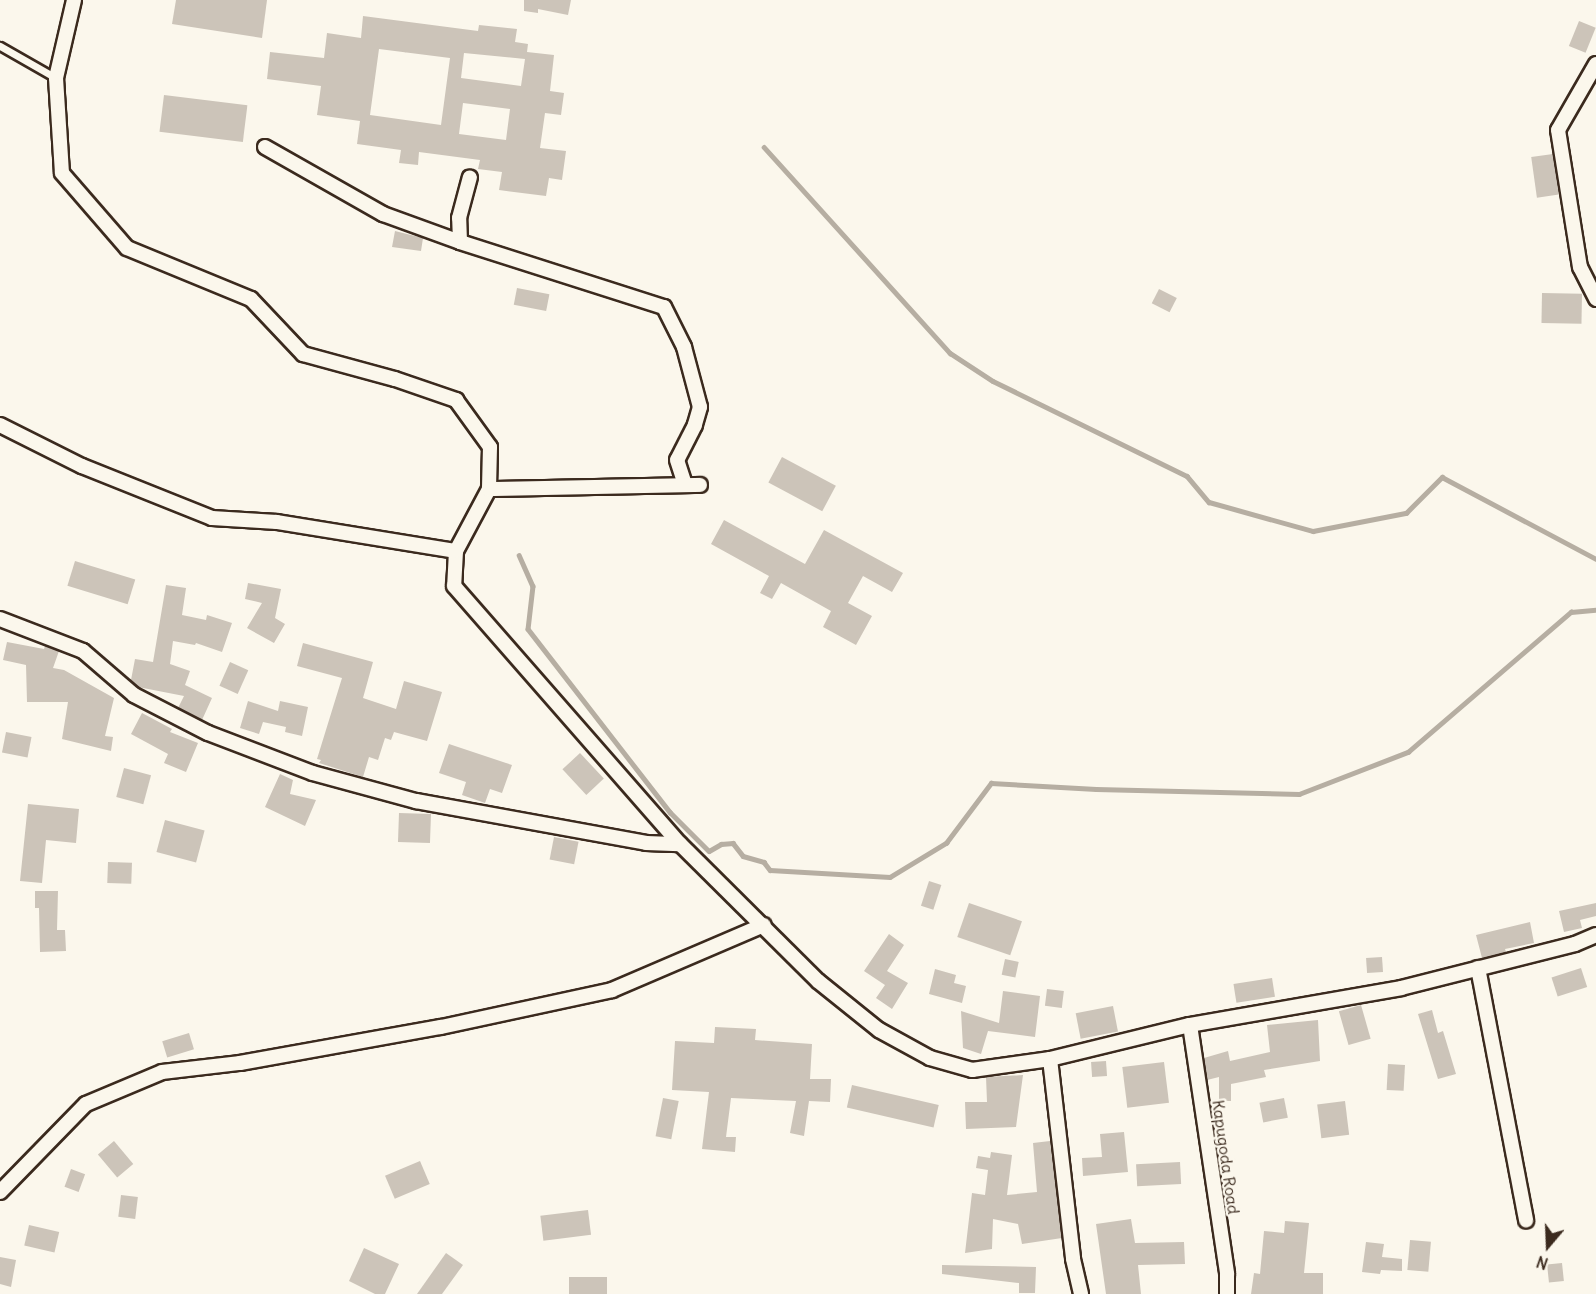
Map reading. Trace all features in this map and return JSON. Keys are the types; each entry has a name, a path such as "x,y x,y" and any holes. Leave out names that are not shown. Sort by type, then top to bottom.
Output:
{"street":[{"path":"74,0 56,78 62,173 127,248 251,299 303,354 395,379 456,400 490,447 489,489 456,551 454,586 680,844 818,981 879,1030 930,1058 972,1070 1050,1059 1190,1024 1401,988 1575,944 1596,935"},
{"path":"1596,64 1558,130 1580,267 1596,299"},
{"path":"265,147 383,214 460,243 664,307 684,347 700,407 695,424 676,460 685,485"},
{"path":"460,243 459,218 470,177"},
{"path":"0,425 82,466 212,518 277,522 456,551"},
{"path":"489,489 700,485"},
{"path":"0,619 83,651 134,695 208,734 313,773 416,801 646,843 680,844"},
{"path":"0,1192 86,1104 162,1071 240,1063 441,1028 612,990 764,925"},
{"path":"1478,968 1526,1220"},
{"name":"Kapugoda Road","path":"1190,1024 1227,1274 1227,1294"},
{"path":"1050,1059 1073,1259 1081,1294"}],"lane":[{"path":"0,46 56,78"}],"building":[{"path":"176,0 267,0 262,38 172,24"},
{"path":"524,0 571,0 568,15 538,9 538,13 524,11"},
{"path":"363,16 478,31 479,25 517,29 515,42 528,44 527,52 554,55 550,91 564,93 561,115 545,113 540,148 566,151 562,180 549,178 546,196 499,190 502,172 478,169 480,160 419,152 418,165 399,163 401,150 357,144 360,121 317,115 321,86 267,79 270,52 324,58 327,33 361,38","holes":["379,49 450,58 441,125 370,115","464,53 525,59 521,86 461,78","463,103 510,109 506,140 459,134"]},
{"path":"1579,21 1596,28 1586,53 1569,46"},
{"path":"164,95 247,105 243,142 159,132"},
{"path":"1553,154 1559,195 1537,198 1531,157"},
{"path":"395,231 423,238 421,251 392,247"},
{"path":"517,288 549,294 546,311 514,305"},
{"path":"1159,289 1177,298 1170,312 1152,303"},
{"path":"1542,293 1582,294 1581,324 1541,323"},
{"path":"782,457 836,486 822,511 768,483"},
{"path":"724,520 805,564 824,530 903,573 892,592 863,576 848,603 872,616 856,645 823,627 831,611 781,583 772,599 760,593 769,576 711,544"},
{"path":"75,561 135,579 128,604 67,586"},
{"path":"248,583 281,589 275,618 285,624 274,643 247,628 262,603 245,599"},
{"path":"166,585 186,588 182,615 206,620 207,615 232,623 222,652 196,643 195,645 173,641 170,664 190,671 185,685 212,698 202,720 178,708 184,696 138,687 131,680 135,659 153,662"},
{"path":"7,642 44,649 45,646 59,651 53,668 64,670 114,698 105,736 113,737 111,751 62,739 68,702 27,702 26,665 3,660"},
{"path":"303,643 373,662 363,698 396,709 404,681 442,692 427,741 394,732 391,740 385,738 378,760 369,757 363,777 319,763 321,760 317,759 342,678 297,666"},
{"path":"230,662 248,670 238,694 219,686"},
{"path":"248,701 278,711 280,701 308,707 302,736 285,732 286,727 263,722 259,734 240,728"},
{"path":"142,713 172,729 170,732 198,743 186,772 164,763 168,754 131,734"},
{"path":"6,732 32,737 28,758 2,753"},
{"path":"449,744 512,765 502,793 490,789 485,803 462,795 466,782 439,773"},
{"path":"580,753 604,779 586,795 562,769"},
{"path":"124,768 151,775 143,804 116,797"},
{"path":"280,774 293,780 290,794 316,800 305,826 265,807"},
{"path":"28,804 79,809 76,843 46,840 42,883 20,881"},
{"path":"399,813 431,814 430,843 398,842"},
{"path":"165,820 205,831 196,862 156,852"},
{"path":"554,837 579,842 574,864 550,860"},
{"path":"108,862 132,863 131,884 107,883"},
{"path":"929,881 941,885 933,910 921,906"},
{"path":"35,891 58,891 57,930 65,930 66,951 40,952 39,908 35,908"},
{"path":"969,903 1022,921 1010,955 957,937"},
{"path":"1596,903 1596,916 1580,920 1582,928 1564,932 1559,911"},
{"path":"1530,922 1534,943 1505,949 1506,952 1482,958 1476,935"},
{"path":"889,934 904,945 887,971 908,983 892,1009 876,998 885,985 864,971"},
{"path":"1382,957 1383,972 1367,973 1366,958"},
{"path":"1005,959 1019,962 1015,978 1002,975"},
{"path":"1581,968 1587,987 1558,997 1552,978"},
{"path":"935,969 956,975 954,983 966,986 962,1003 929,994"},
{"path":"1272,978 1275,997 1236,1003 1233,984"},
{"path":"1047,989 1064,991 1062,1008 1045,1006"},
{"path":"1003,991 1040,996 1035,1037 988,1031 981,1054 963,1048 961,1011 999,1023"},
{"path":"1361,1005 1371,1039 1349,1045 1339,1011"},
{"path":"1113,1006 1118,1032 1081,1039 1076,1013"},
{"path":"1432,1010 1438,1033 1443,1031 1456,1074 1438,1079 1418,1014"},
{"path":"1318,1020 1320,1061 1264,1070 1266,1077 1231,1084 1231,1101 1219,1101 1219,1077 1207,1080 1204,1058 1228,1051 1230,1061 1270,1052 1267,1025"},
{"path":"715,1027 756,1029 755,1040 812,1044 810,1079 831,1079 830,1102 809,1101 804,1136 790,1133 796,1101 731,1098 726,1137 736,1137 735,1152 702,1149 709,1092 672,1090 675,1041 714,1043"},
{"path":"189,1033 194,1049 167,1057 162,1041"},
{"path":"1106,1061 1107,1076 1092,1077 1091,1062"},
{"path":"1164,1062 1169,1103 1127,1108 1122,1067"},
{"path":"1388,1064 1405,1065 1404,1091 1387,1090"},
{"path":"1023,1075 1016,1127 966,1129 965,1102 987,1102 986,1077"},
{"path":"852,1085 939,1105 934,1127 847,1107"},
{"path":"663,1098 679,1101 671,1139 656,1136"},
{"path":"1284,1098 1288,1118 1263,1122 1259,1103"},
{"path":"1345,1101 1349,1135 1321,1138 1317,1104"},
{"path":"1124,1132 1128,1172 1083,1176 1082,1158 1102,1157 1100,1134"},
{"path":"114,1141 133,1164 117,1177 98,1154"},
{"path":"1050,1141 1062,1238 1022,1244 1018,1224 993,1219 992,1249 965,1253 972,1193 985,1195 988,1170 976,1168 978,1156 990,1158 991,1152 1012,1155 1007,1195 1037,1192 1033,1143"},
{"path":"420,1161 430,1184 395,1199 385,1176"},
{"path":"1180,1162 1181,1184 1137,1186 1136,1164"},
{"path":"71,1169 85,1174 79,1192 65,1187"},
{"path":"121,1195 138,1197 135,1219 118,1217"},
{"path":"588,1210 591,1235 543,1241 540,1216"},
{"path":"1131,1219 1135,1243 1184,1242 1185,1264 1138,1265 1141,1294 1106,1294 1096,1224"},
{"path":"1285,1221 1309,1223 1304,1273 1323,1273 1323,1294 1251,1294 1254,1273 1260,1274 1264,1231 1284,1233"},
{"path":"29,1225 59,1232 54,1252 24,1245"},
{"path":"1410,1240 1431,1242 1428,1272 1407,1270"},
{"path":"1366,1242 1384,1244 1382,1257 1402,1259 1402,1271 1381,1270 1380,1274 1362,1272"},
{"path":"364,1248 399,1264 385,1294 375,1294 349,1281"},
{"path":"446,1253 463,1265 442,1294 417,1294"},
{"path":"0,1257 16,1260 11,1287 0,1284"},
{"path":"1562,1263 1564,1281 1549,1282 1547,1265"},
{"path":"942,1265 1036,1267 1035,1293 1019,1293 1019,1283 942,1274"},
{"path":"569,1277 607,1277 607,1294 569,1294"}],"waterway":[{"path":"764,147 950,353 993,381 1187,476 1209,502 1313,531 1406,513 1442,477 1596,559"},
{"path":"519,555 533,586 528,629 670,812 709,851 721,844 733,843 743,856 764,862 770,870 890,877 946,843 991,783 1096,789 1299,794 1408,752 1571,612 1596,610"}]}
